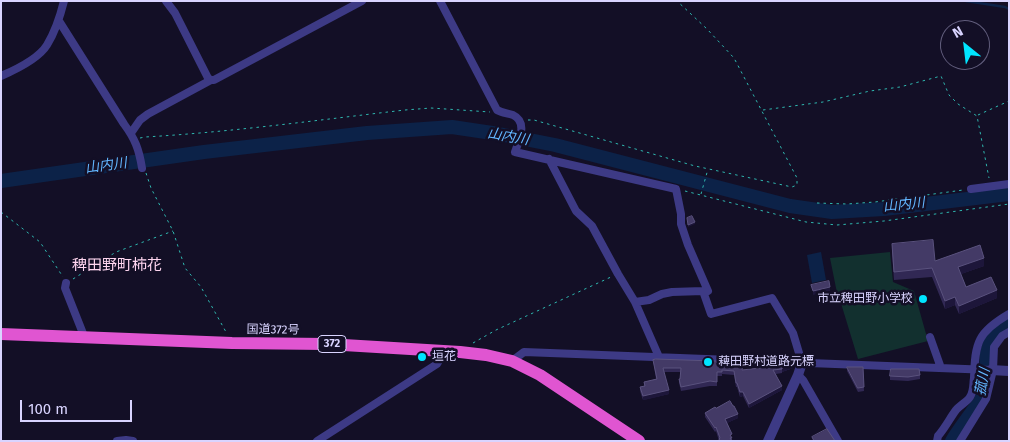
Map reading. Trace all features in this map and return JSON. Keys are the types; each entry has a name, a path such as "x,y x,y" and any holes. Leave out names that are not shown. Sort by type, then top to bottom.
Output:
{"highway":[{"name":"国道372号","path":"1,334 232,343 328,344 441,350 486,355 512,361 540,375 640,441"}],"street":[{"path":"1,76 32,59 46,47 59,21 64,1"},
{"path":"166,1 208,78 211,80"},
{"path":"133,137 140,120 148,114 362,1"},
{"path":"440,1 497,110 513,115 521,124 515,152 676,189 682,214 681,224 708,291 672,292 649,300 635,302"},
{"path":"59,21 133,137 140,152 142,168"},
{"path":"549,159 576,211 592,226 635,302 659,357"},
{"path":"971,189 1009,184"},
{"path":"66,282 65,288 84,336"},
{"path":"703,291 711,314 772,298 793,333 802,363 768,441"},
{"path":"937,441 938,436 957,409 970,397 977,369 976,349 984,331 993,323 1009,314"},
{"path":"960,441 986,399 992,370 994,347 1002,336 1009,332"},
{"path":"930,337 941,368"},
{"path":"316,441 437,364 440,359 441,350"},
{"path":"512,361 524,352 1009,371"},
{"path":"798,375 803,380 838,441"},
{"path":"117,441 133,441"}],"path":[{"path":"521,124 534,120 707,170 792,187 797,185 797,178 734,58 677,1"},
{"path":"762,110 823,102 870,91 900,87 941,76 949,95 958,104 977,116 991,186"},
{"path":"977,116 1009,100"},
{"path":"133,137 199,133 430,108 493,112 497,110"},
{"path":"142,168 145,169 151,188 173,231 185,268 200,287 232,343"},
{"path":"700,195 707,170"},
{"path":"676,189 806,222 837,225 884,221 1009,204"},
{"path":"817,203 866,203 971,189"},
{"path":"1,212 40,242 66,282 116,252 173,231"},
{"path":"460,352 468,345 496,330 618,274"}],"green space":[{"path":"890,252 893,282 914,291 928,341 858,359 838,298 830,258"}],"water":[{"path":"821,252 826,280 812,283 807,255"}],"building":[{"path":"692,216 695,222 688,225 687,218"},
{"path":"933,240 935,261 980,245 984,258 958,267 966,287 991,277 997,290 959,306 955,297 945,301 932,268 894,272 892,244"},
{"path":"829,281 830,287 813,291 811,285"},
{"path":"653,360 743,362 742,370 760,368 760,364 768,363 793,364 782,369 773,370 782,386 749,404 743,392 740,392 734,371 722,370 722,372 717,372 717,382 710,381 681,387 679,379 681,368 663,368 669,390 643,396 640,387 645,386 644,382 657,379"},
{"path":"847,367 863,367 864,387 858,388"},
{"path":"891,369 919,369 920,375 908,377 890,376"},
{"path":"730,401 738,414 725,419 732,434 730,435 732,438 730,438 732,441 720,441 716,427 705,413"},
{"path":"827,429 835,441 814,441 812,437"}],"waterway":[{"path":"966,1 1009,9"},
{"name":"山内川","path":"1,181 204,152 367,133 452,127 555,145 790,206 832,212 884,209 1009,194"},
{"name":"菰川","path":"952,441 981,400 985,389 986,359 991,341 998,332 1009,324"}],"place":[{"name":"市立稗田野小学校","path":"923,299"},
{"name":"垣花","path":"422,357"},
{"name":"薭田野村道路元標","path":"708,362"}],"district":[{"name":"稗田野町柿花","path":"117,266"}]}
